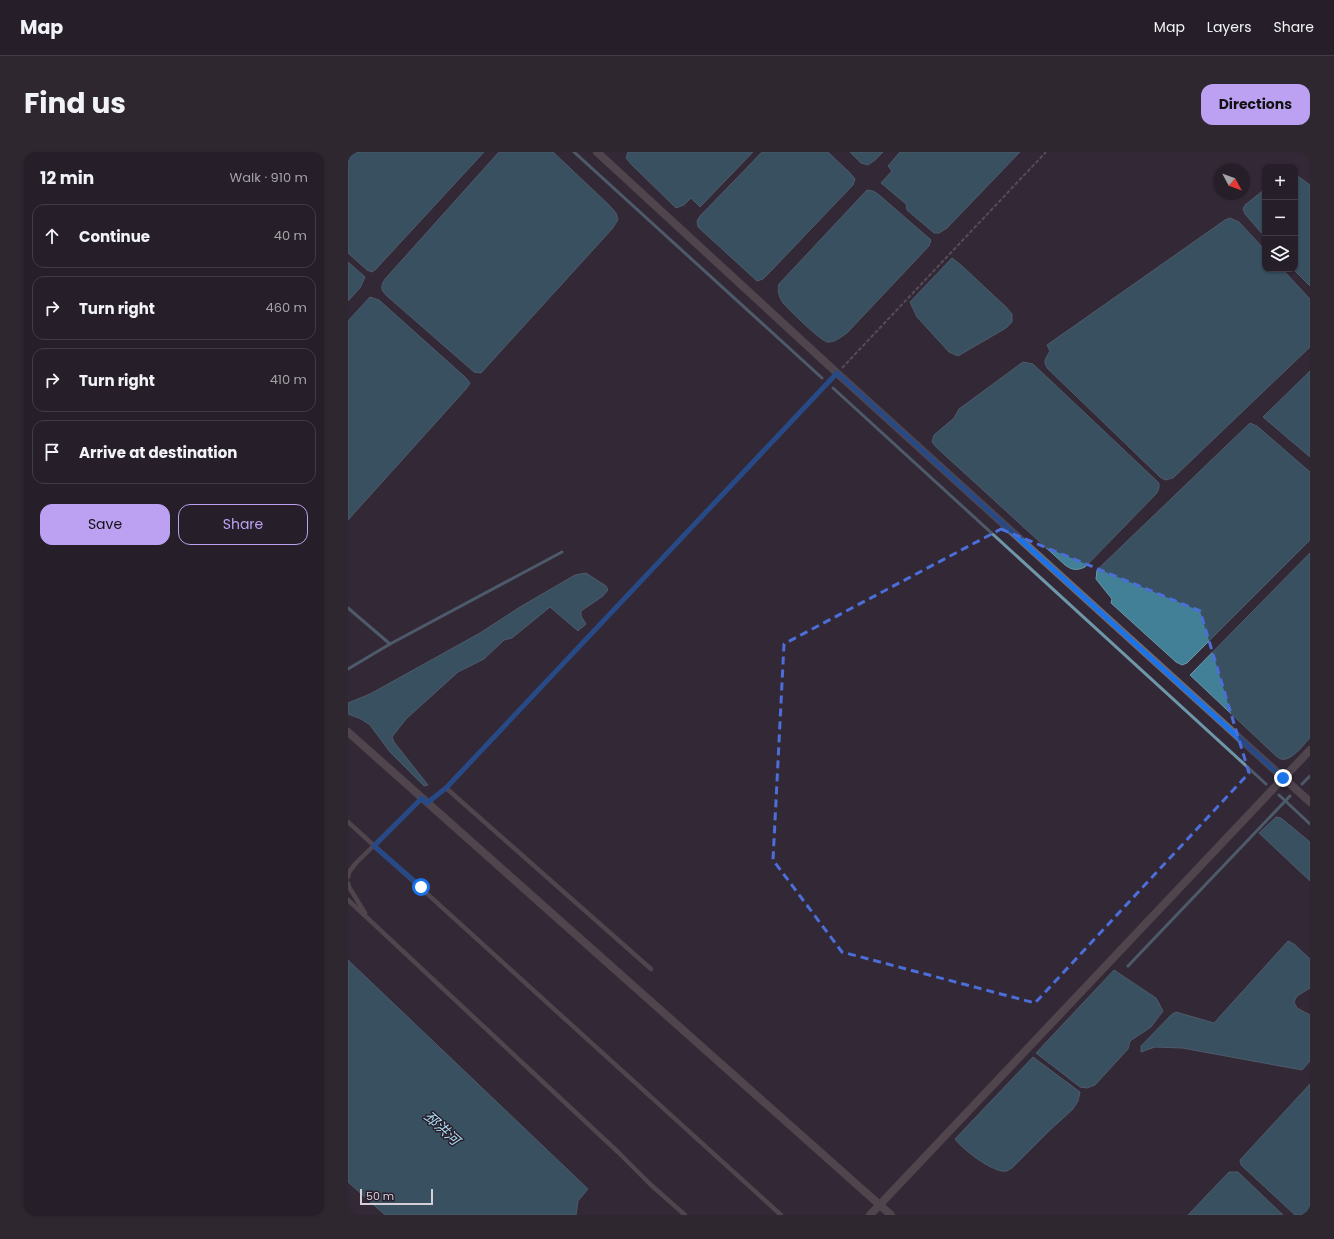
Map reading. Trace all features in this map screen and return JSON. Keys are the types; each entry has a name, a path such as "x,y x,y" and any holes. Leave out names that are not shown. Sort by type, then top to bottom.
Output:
{"street":[{"path":"597,152 837,373 1310,802"},
{"path":"348,732 891,1215"},
{"path":"870,1215 1310,750"}],"lane":[{"path":"446,788 651,969"},
{"path":"348,877 349,872 356,864 422,798"},
{"path":"348,822 781,1215"},
{"path":"348,883 368,919"},
{"path":"348,900 618,1152 651,1185 685,1215"}],"path":[{"path":"446,788 1046,152"}],"highlighted area":[{"path":"1001,529 1200,611 1249,773 1035,1003 842,952 773,860 784,644"}],"water":[{"path":"348,152 484,152 372,272 367,270 348,253"},
{"path":"499,152 553,152 609,205 616,213 618,220 612,229 481,373 474,372 387,296 382,290 382,284"},
{"path":"628,152 753,152 700,207 691,198 684,205 676,208 631,164 626,158"},
{"path":"762,152 828,152 855,179 853,185 770,272 763,279 757,281 698,227 697,221 700,216"},
{"path":"850,152 883,152 868,165 861,163"},
{"path":"900,152 1020,152 947,228 939,233 934,233 907,210 906,204 881,183 892,171 888,166"},
{"path":"1298,176 1310,185 1310,286 1296,272 1298,272"},
{"path":"867,190 878,194 931,240 929,246 847,333 835,341 827,342 798,319 784,304 779,294 779,284"},
{"path":"1262,191 1262,234 1245,214 1243,209 1245,205"},
{"path":"1230,218 1239,222 1262,247 1262,272 1285,272 1310,299 1310,347 1173,478 1165,480 1160,477 1048,369 1045,364 1046,358 1050,351 1047,345 1225,220"},
{"path":"952,258 1012,314 1012,322 1006,328 958,356 949,352 917,317 910,302"},
{"path":"348,262 365,277 360,288 348,301"},
{"path":"370,297 379,300 470,383 348,520 348,321"},
{"path":"1023,362 1033,364 1159,483 1157,493 1085,567 1079,569 1072,569 1065,565 932,442 934,435 954,418 959,409"},
{"path":"1310,371 1310,457 1263,417"},
{"path":"1250,423 1257,426 1310,472 1310,540 1187,663 1182,665 1176,662 1111,603 1112,599 1096,579 1097,570"},
{"path":"1310,553 1310,738 1289,758 1280,759 1190,675"},
{"path":"586,573 606,586 608,590 603,596 581,611 581,616 586,624 578,631 550,607 512,638 504,640 484,659 458,672 406,719 392,737 394,742 428,785 424,786 390,752 370,725 361,719 348,714 348,703 370,694 480,633 520,607 575,575"},
{"path":"1276,817 1281,818 1310,842 1310,881 1259,833"},
{"path":"1288,941 1294,944 1310,959 1310,988 1297,996 1294,1002 1297,1008 1310,1015 1310,1061 1302,1070 1182,1048 1155,1047 1141,1052 1141,1046 1171,1015 1176,1012 1214,1023"},
{"name":"邳洪河","path":"348,960 588,1189 578,1201 576,1215 385,1215 348,1182"},
{"path":"1114,970 1156,998 1163,1011 1151,1027 1130,1041 1128,1049 1095,1085 1087,1088 1080,1087 1036,1053"},
{"path":"1033,1057 1080,1092 1078,1101 1073,1109 1012,1168 1007,1171 994,1169 964,1149 955,1139"},
{"path":"1310,1084 1310,1215 1295,1215 1241,1165 1240,1160"},
{"path":"1229,1172 1238,1172 1283,1215 1188,1215"}],"waterway":[{"path":"574,152 822,378"},
{"path":"833,388 1266,784"},
{"path":"348,669 390,644 562,552"},
{"path":"348,608 390,644"},
{"path":"1302,784 1310,776"},
{"path":"1279,795 1310,824"},
{"path":"1128,966 1290,796"}],"route":[{"path":"421,887 374,846 422,798 427,803 446,788 837,373 1283,778"}]}
